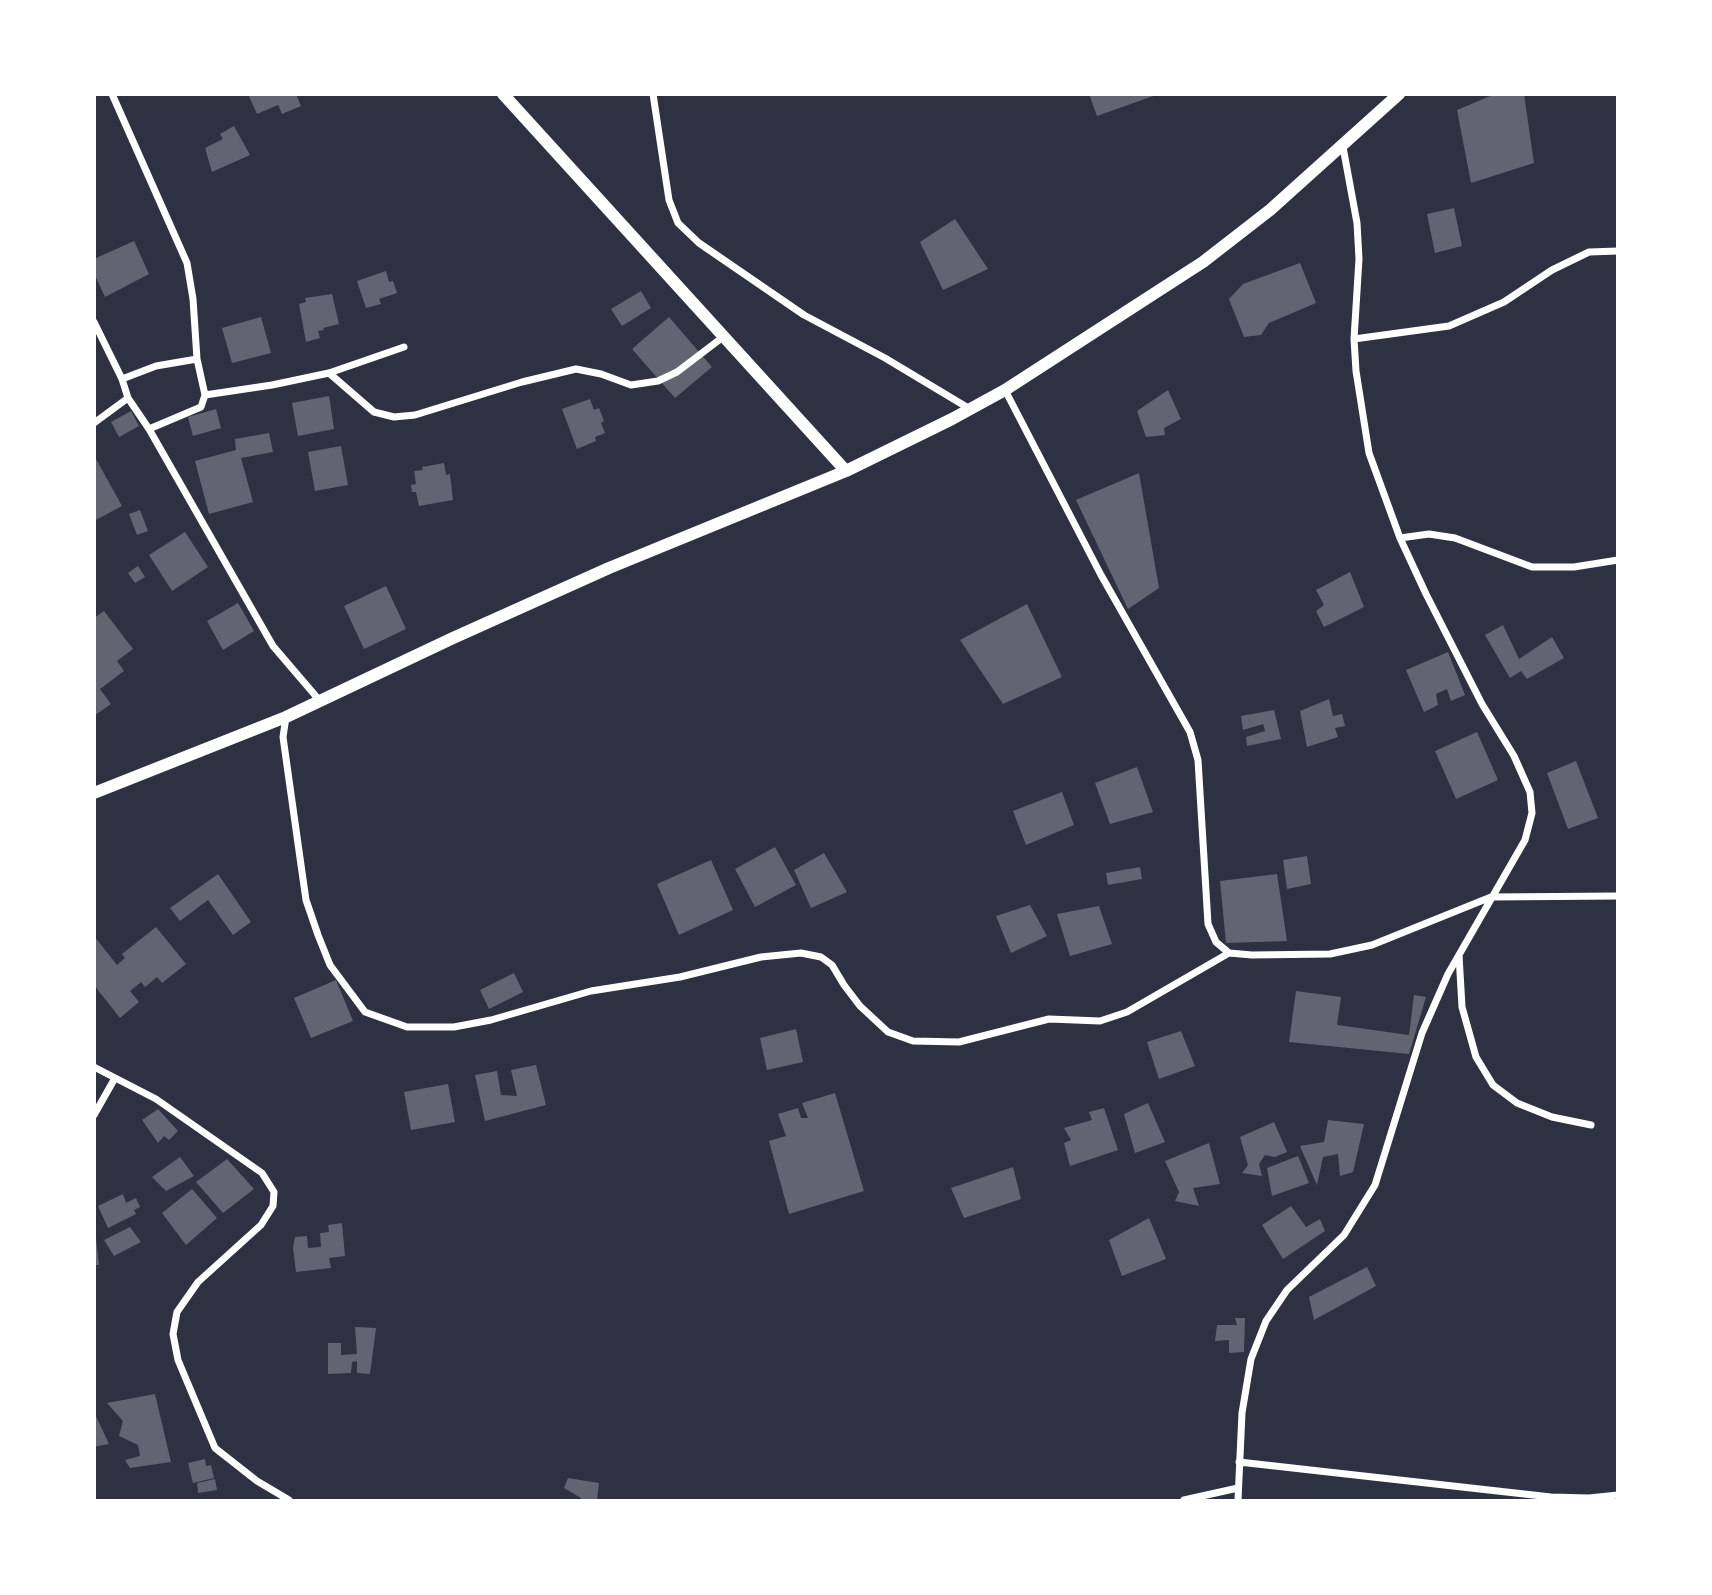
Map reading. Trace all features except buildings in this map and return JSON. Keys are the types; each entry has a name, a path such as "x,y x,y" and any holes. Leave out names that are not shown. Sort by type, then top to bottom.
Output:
{"street":[{"path":"112,94 187,263 193,299 197,359 205,395 201,407 149,429"},
{"path":"503,94 846,471"},
{"path":"653,94 669,200 678,223 692,237 804,315 886,358 970,409"},
{"path":"94,793 286,717 597,573 846,471 970,409 1005,390 1203,262 1270,210 1399,94"},
{"path":"1238,1500 1241,1413 1251,1359 1266,1321 1287,1290 1344,1235 1375,1185 1422,1033 1459,954 1525,840 1532,813 1531,792 1514,755 1475,692 1426,594 1400,538 1369,453 1356,371 1354,339 1359,259 1357,223 1343,147"},
{"path":"1354,339 1449,326 1504,302 1552,270 1589,252 1618,251"},
{"path":"94,322 128,398 149,429 273,646 320,701"},
{"path":"329,373 374,412 394,417 415,415 522,382 576,369 631,384 657,381 677,372 723,337"},
{"path":"205,395 329,373 404,347"},
{"path":"121,379 156,366 197,359"},
{"path":"1005,390 1101,575 1190,732 1198,760 1208,924 1216,942 1229,953 1330,954 1372,945 1491,897 1618,896"},
{"path":"94,423 128,398"},
{"path":"1400,538 1429,534 1455,538 1532,567 1574,567 1618,560"},
{"path":"286,717 284,745 306,900 326,955 330,965 365,1012 407,1027 454,1027 491,1020 591,991 680,976 761,957 801,953 821,957 832,965 860,1006 888,1032 913,1041 959,1042 1049,1019 1100,1021 1127,1013 1229,953"},
{"path":"1459,954 1462,1007 1476,1057 1493,1085 1517,1103 1552,1117 1591,1125"},
{"path":"94,1067 156,1100 262,1173 274,1192 273,1206 261,1225 198,1282 177,1312 173,1334 178,1360 215,1448 257,1481 289,1500"},
{"path":"94,1115 115,1078"},
{"path":"1239,1462 1551,1497 1618,1495"},
{"path":"1184,1500 1238,1489"}]}
